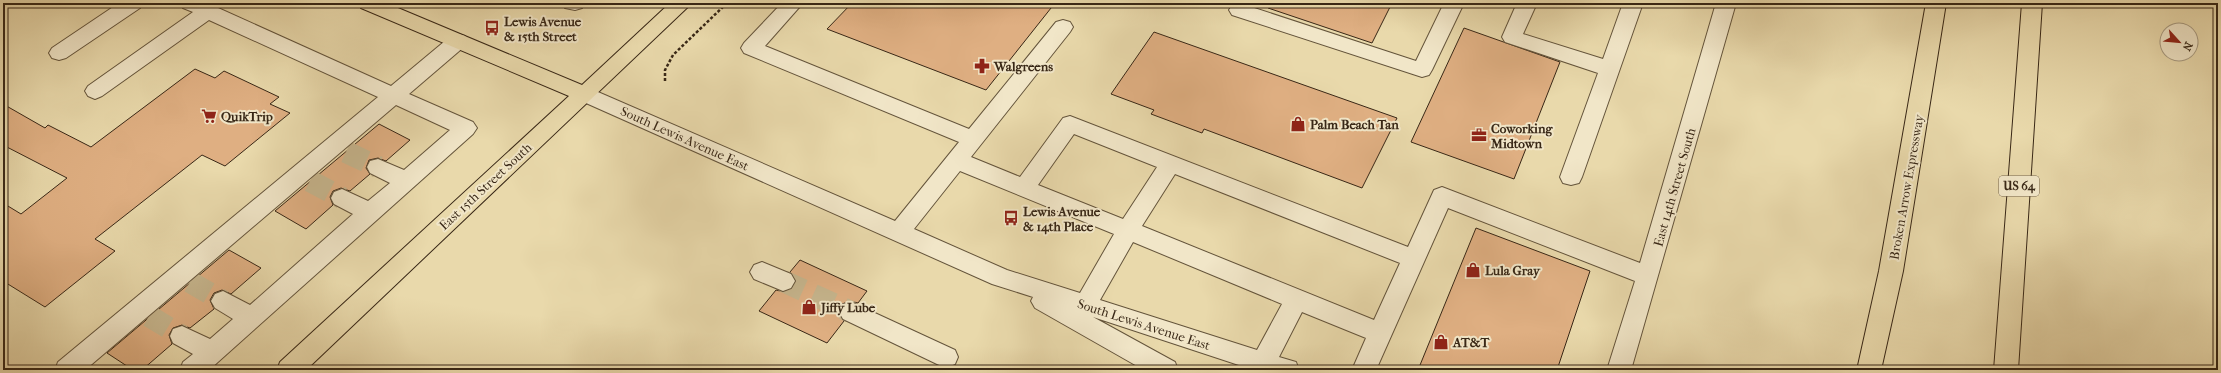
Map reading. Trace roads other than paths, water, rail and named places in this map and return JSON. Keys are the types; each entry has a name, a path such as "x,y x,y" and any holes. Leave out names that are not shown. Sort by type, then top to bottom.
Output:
{"main road":[{"name":"South Lewis Avenue East","path":"368,3 584,94"},
{"name":"East 15th Street South","path":"289,370 682,3"},
{"name":"Broken Arrow Expressway","path":"1869,370 1891,271 1936,3"},
{"name":"US 64","path":"2006,370 2032,3"}],"street":[{"path":"59,53 133,3"},
{"path":"793,3 751,48 973,139"},
{"path":"1239,10 1422,70 1454,3"},
{"path":"1527,3 1512,37 1610,69"},
{"path":"1571,177 1633,3"},
{"name":"East 14th Street South","path":"1619,370 1648,276 1726,3"},
{"path":"95,91 199,7 466,128 192,370"},
{"path":"898,233 1063,27"},
{"path":"77,368 340,148 393,95 458,41"},
{"name":"South Lewis Avenue East","path":"584,94 1000,278 1166,370"},
{"path":"1024,188 1070,124 1414,259"},
{"path":"956,160 1380,333"},
{"path":"1086,305 1128,230 1171,163"},
{"path":"378,167 406,181"},
{"path":"1364,370 1442,196 1648,276"},
{"path":"342,198 370,213"},
{"path":"762,272 783,281"},
{"name":"South Lewis Avenue East","path":"1000,278 1287,370"},
{"path":"1263,362 1297,299"},
{"path":"223,301 252,318"},
{"path":"851,312 946,357"},
{"path":"182,336 212,353"}],"tunnel":[{"path":"346,152 378,167"},
{"path":"310,181 342,198"},
{"path":"783,281 851,312"},
{"path":"190,282 223,301"},
{"path":"149,316 182,336"}],"place":[{"name":"Lewis Avenue & 15th Street","path":"492,28"},
{"name":"Walgreens","path":"982,66"},
{"name":"QuikTrip","path":"209,116"},
{"name":"Palm Beach Tan","path":"1298,124"},
{"name":"Coworking Midtown","path":"1479,135"},
{"name":"Lewis Avenue & 14th Place","path":"1011,218"},
{"name":"Lula Gray","path":"1473,270"},
{"name":"Jiffy Lube","path":"809,307"},
{"name":"AT&T","path":"1441,342"}]}
